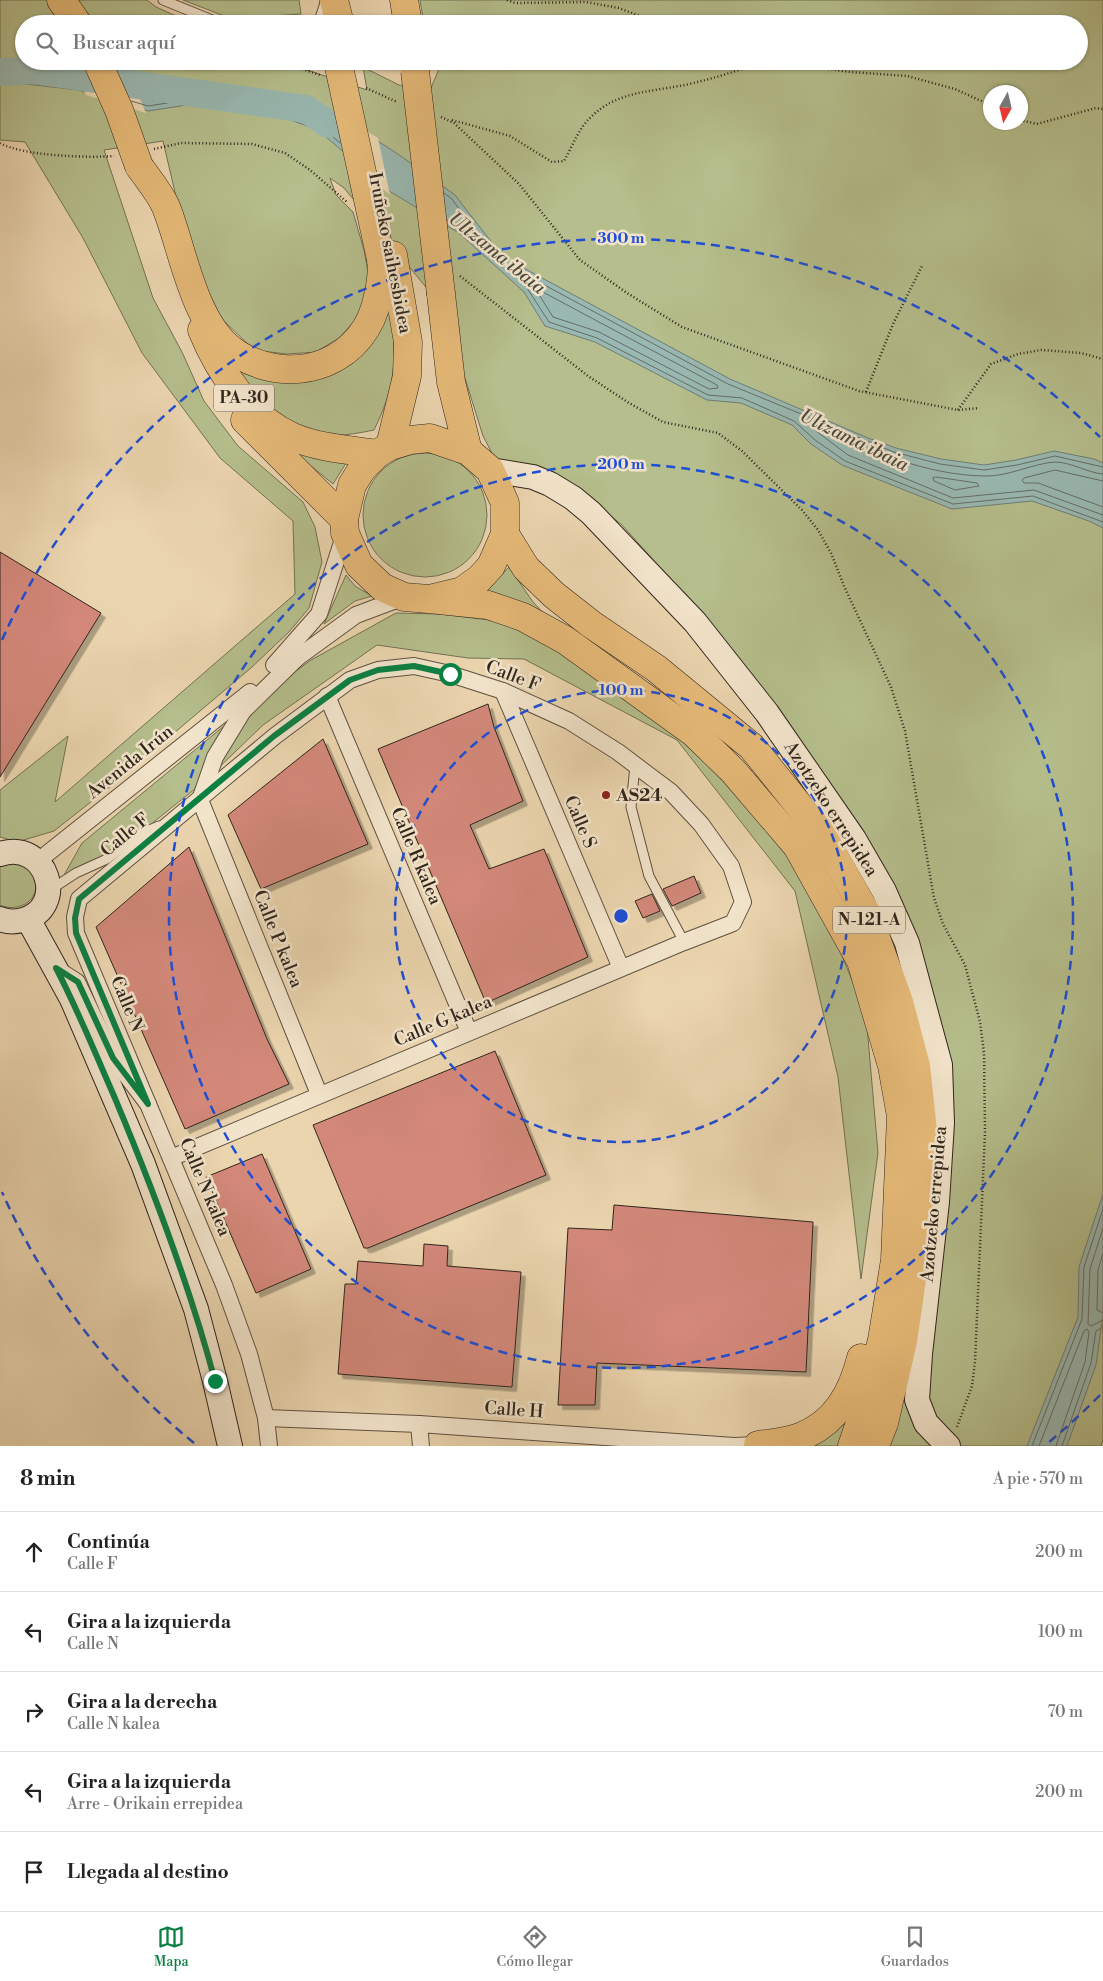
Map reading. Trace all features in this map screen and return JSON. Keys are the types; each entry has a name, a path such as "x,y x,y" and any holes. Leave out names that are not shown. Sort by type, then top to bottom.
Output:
{"highway":[{"path":"334,0 338,15"},
{"path":"404,0 406,15"},
{"name":"PA-30","path":"101,70 119,110 173,267 215,356 231,383 249,404 270,422 293,437 324,446 383,450 410,440 430,438 468,451 490,470 505,503 505,534 491,566 478,580 462,591 417,598 382,587 359,565 345,526 243,419 224,394 206,365 192,336 180,305 173,267"},
{"name":"Iruñeko saihesbidea","path":"346,70 408,350 407,376 383,450"},
{"path":"414,70 451,382 468,451"},
{"path":"139,166 166,205 200,305 217,335 238,354 265,366 297,369 325,364 347,352 365,332 375,312 387,257"},
{"path":"345,526 352,485 362,469 383,450"},
{"name":"N-121-A","path":"505,534 526,568 554,595 591,624 657,669 752,747 821,833 868,916 899,1002 916,1066 924,1140 914,1258 903,1342 884,1423 875,1446"},
{"name":"N-121-A","path":"417,598 488,605 523,618 565,640 694,733 733,771 797,846 861,961 892,1066 901,1116 895,1260 882,1340 862,1420 852,1446"},
{"path":"747,1446 800,1438 824,1424 844,1403 858,1370 870,1324 900,1140"}],"street":[{"name":"Azotzeko errepidea","path":"490,470 533,477 550,484 574,498 591,513 688,614 767,712 854,839 884,891 907,944 940,1065 942,1123 937,1202 920,1354 918,1400 926,1423 948,1446"},
{"path":"505,503 522,486 550,484"},
{"name":"Avenida Irún","path":"247,694 297,641 318,614 345,526"},
{"name":"Avenida Irún","path":"38,861 247,694 356,615 417,598"},
{"name":"Avenida Irún","path":"200,800 215,757 238,719 298,657"},
{"name":"Calle F","path":"75,918 79,899 200,800 274,736 327,696 350,680 378,670 414,666 450,674 503,691 569,721 635,765 671,792 701,824 731,866 743,902 733,923"},
{"name":"Calle S","path":"503,691 622,968"},
{"name":"Calle R kalea","path":"327,696 469,1032"},
{"name":"Calle P kalea","path":"200,800 319,1094"},
{"path":"0,854 18,852 29,855 38,861 48,880 48,892 38,912 28,919 16,922 0,919"},
{"name":"Calle N","path":"75,918 76,933 148,1104"},
{"path":"28,919 72,1000 143,1164 196,1309 230,1446"},
{"name":"Calle G kalea","path":"171,1158 319,1094 733,923"},
{"name":"Calle N kalea","path":"56,968 78,982 113,1058 148,1104 224,1285 250,1354 266,1418 269,1446"},
{"name":"Calle H","path":"266,1418 419,1424 570,1440 747,1446"},
{"path":"419,1424 421,1446"}],"lane":[{"path":"163,0 200,15"},
{"path":"321,15 326,0"},
{"path":"635,765 631,807 649,876 684,942"},
{"path":"48,892 76,872 107,859 140,834 158,826 167,827"}],"path":[{"path":"507,0 515,3 586,2 619,8 637,15"},
{"path":"740,70 687,84 636,92 603,106 588,119 564,161 552,162 510,136 435,115 454,123 519,184 580,260 627,293 682,327 866,392 958,410 979,408"},
{"path":"835,70 907,76 955,89 983,102"},
{"path":"1028,122 1036,124 1088,110 1103,110"},
{"path":"866,392 893,324 922,266"},
{"path":"958,410 991,364 1018,354 1040,350 1081,353 1103,359"}],"green space":[{"path":"0,0 147,0 156,7 174,15 15,15 15,70 307,70 367,90 364,70 369,70 399,85 431,88 439,70 1088,70 1088,15 422,15 420,0 1103,0 1103,1440 1101,1446 875,1446 940,1065 884,891 691,602 622,525 575,487 496,461 483,436 459,359 459,327 344,188 330,178 336,195 353,212 364,250 369,278 360,315 339,338 316,352 287,354 254,350 221,318 188,248 163,141 104,150 153,298 182,352 204,401 238,446 303,502 315,527 322,562 309,608 289,632 252,667 115,783 54,831 17,842 0,837 0,790 68,736 55,802 295,594 293,521 220,458 142,353 83,238 25,142 0,140"},
{"path":"183,0 299,0 301,14 287,15 222,15"},
{"path":"388,293 393,331 394,363 388,395 374,430 329,436 307,432 287,421 258,399 244,384 231,360 298,380"},
{"path":"289,448 348,460 333,484"},
{"path":"425,453 449,458 460,463 469,471 477,480 482,491 487,515 482,539 477,550 469,559 460,567 449,572 425,577 401,572 390,567 381,559 373,550 368,539 363,515 368,491 373,480 381,471 390,463 401,458"},
{"path":"509,567 533,602 547,617 487,591"},
{"path":"346,575 355,586 372,596 355,601 324,624"},
{"path":"396,613 440,614 521,624 684,738 779,830 828,921 866,1015 878,1153 861,1279 838,1077 795,891 677,740 524,659 468,658 377,645 263,725 206,780 114,854 59,884 82,843 247,707 311,660"},
{"path":"7,861 30,868 36,884 33,897 24,905 18,907 0,905 0,863"},
{"path":"859,1394 842,1446 797,1446"}],"water":[{"path":"0,68 33,70 296,107 319,104 398,154 455,195 503,257 730,379 868,438 896,448 941,459 984,465 1054,451 1094,459 1103,463 1103,528 1089,521 1032,501 952,509 842,465 811,444 792,425 741,403 707,400 595,342 545,326 524,292 459,233 389,191 318,130 288,119 187,105 148,111 78,90 0,81"},
{"path":"1103,1194 1103,1315 1096,1365 1067,1446 1027,1446 1078,1317 1079,1267"}],"pier":[{"path":"76,74 133,82 146,113 86,95"},
{"path":"337,113 378,138 390,195 349,160"}],"building":[{"path":"0,552 101,613 0,777"},
{"path":"488,704 494,727 523,801 470,825 489,869 544,849 588,957 486,1003 378,749"},
{"path":"323,739 368,844 261,889 228,815"},
{"path":"189,847 267,1039 289,1084 185,1129 96,927"},
{"path":"694,876 701,893 672,906 663,889"},
{"path":"652,894 660,911 643,918 635,901"},
{"path":"495,1051 546,1175 364,1248 313,1125"},
{"path":"262,1154 311,1269 256,1293 206,1177"},
{"path":"614,1205 813,1222 806,1372 597,1363 595,1405 558,1405 568,1228 612,1230"},
{"path":"424,1244 448,1246 447,1266 521,1272 512,1387 338,1374 345,1284 356,1284 358,1261 423,1266"}],"waterway":[{"name":"Ultzama ibaia","path":"0,72 33,70 306,109 328,124"}],"place":[{"name":"AS24","path":"606,795"}],"route":[{"path":"215,1381 196,1309 143,1164 72,1000 56,968 78,982 113,1058 148,1104 76,933 75,918 79,899 200,800 274,736 350,680 378,670 414,666 450,674"}]}
